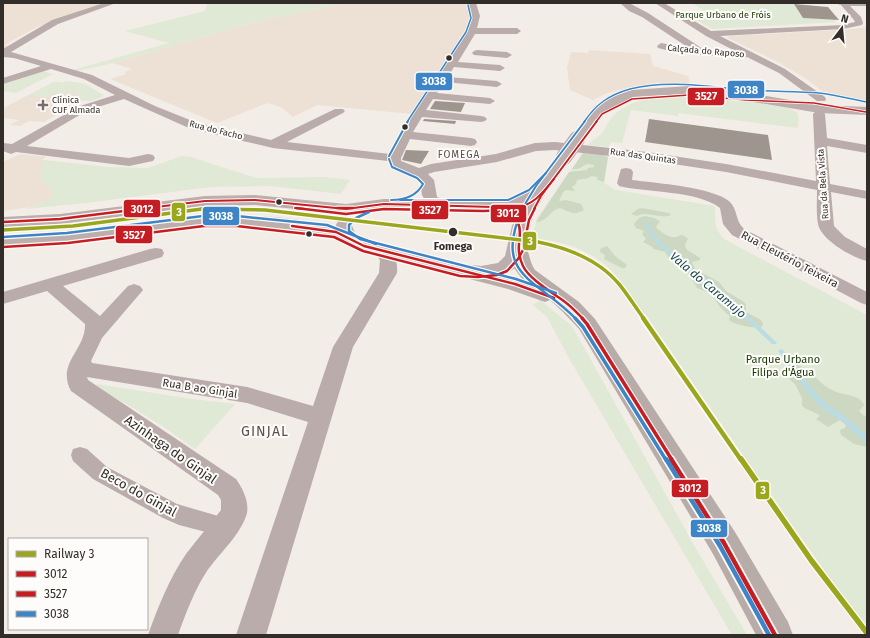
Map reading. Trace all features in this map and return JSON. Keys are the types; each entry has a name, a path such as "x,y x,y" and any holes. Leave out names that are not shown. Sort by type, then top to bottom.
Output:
{"main road":[{"path":"775,635 724,543 587,324 564,302 524,269 519,259 518,249 521,228 529,206 537,193 600,110 616,100 631,94 665,90 689,90 746,95 867,111"},
{"path":"824,106 867,107"},
{"path":"3,222 60,219 205,201 255,200 346,209 384,204 449,206 509,205 520,202 537,193"},
{"path":"483,206 508,212 519,221 521,228"},
{"path":"3,242 67,238 180,223 219,221 267,223 336,232 347,226 367,207"},
{"path":"347,226 358,244 515,284 564,302"},
{"path":"461,271 488,272 504,267 514,257 518,249"},
{"path":"724,543 790,635"}],"street":[{"path":"3,54 55,22 112,3"},
{"path":"449,206 432,200 429,197 427,180 418,173 395,163 394,158 406,135 442,79 460,52 470,41 471,30 476,17 476,9 472,3"},
{"path":"624,3 701,52"},
{"path":"659,3 709,34 782,70 824,106"},
{"path":"709,34 847,26 859,23 858,19 846,3"},
{"path":"846,3 867,4"},
{"path":"471,30 517,31"},
{"name":"Calçada do Raposo","path":"661,46 678,50 751,55"},
{"path":"460,52 507,55"},
{"name":"Rua do Facho","path":"3,54 14,55 88,77 151,108 191,125 273,144 394,158"},
{"path":"452,64 500,68"},
{"path":"3,81 52,66"},
{"path":"442,79 497,84"},
{"path":"799,83 802,102"},
{"path":"3,154 9,147 84,108 125,95"},
{"path":"431,96 490,101"},
{"name":"Rua da Bela Vista","path":"824,106 820,141 825,221 828,229 842,242 867,256"},
{"path":"273,144 339,111"},
{"path":"420,113 481,119"},
{"path":"406,135 471,142"},
{"path":"820,141 867,149"},
{"name":"Rua das Quintas","path":"418,173 431,168 497,158 536,147 550,146 689,162 867,195"},
{"path":"9,147 129,162 148,158"},
{"name":"Rua Eleutério Teixeira","path":"626,172 624,183 705,196 720,201 728,210 728,217 731,226 738,232 867,299"},
{"path":"400,205 418,198 427,188"},
{"path":"251,635 343,347 388,273 390,263 388,257 381,251"},
{"path":"3,298 156,253"},
{"path":"388,273 404,264 417,260"},
{"path":"50,284 94,322 95,326 93,336"},
{"name":"Azinhaga do Ginjal","path":"134,290 93,336 76,373 79,385 227,487 232,493 235,507 233,515 225,527 197,562 184,583 172,609 163,635"},
{"name":"Rua B ao Ginjal","path":"81,362 85,368 89,370 247,395 321,417"},
{"name":"Beco do Ginjal","path":"80,455 100,473 170,511 179,515 225,527"}],"shaded area":[{"path":"3,3 107,3 49,24 39,26 4,45 9,46 3,49"},
{"path":"345,3 466,3 470,11 471,19 412,114 317,105 293,117 281,107 267,103 217,123 110,79 126,74 124,72 132,69 113,63 262,20"},
{"path":"867,27 867,101 850,99 822,91 805,78 776,61 728,38 729,36"},
{"path":"589,50 650,54 653,66 688,76 690,84 633,87 607,93 593,100 570,90 567,68 571,52 588,53"},
{"name":"Clínica CUF Almada","path":"66,81 85,84 104,96 90,101 83,100 44,122 29,121 20,126 10,125 19,120 3,118 3,108 54,82 63,83"},
{"path":"20,154 46,157 42,160 44,160 40,178 55,194 44,202 31,207 3,211 3,162"}],"green space":[{"path":"208,3 344,3 258,21 113,63 77,71 73,70 169,43 125,31 205,11"},
{"name":"Parque Urbano de Fróis","path":"692,3 793,3 803,18 834,20 836,22 712,29 688,15 709,14"},
{"path":"43,71 53,74 16,93 3,91 3,84"},
{"path":"66,81 85,84 104,96 90,101 69,99 80,93 59,98 77,88 73,88 55,98 52,97 58,94 53,93 47,97 29,95 54,82 63,83"},
{"path":"687,96 745,100 778,105 797,113 799,118 798,128 678,113 678,116 631,110 622,143 611,142 608,147 588,145 602,133 614,115 630,104 658,97"},
{"name":"Parque Urbano Filipa d'Água","path":"583,153 608,157 604,183 616,190 715,206 715,220 718,232 724,239 867,315 867,626 844,598 614,273 597,258 577,248 544,239 532,238 537,218"},
{"path":"583,153 608,157 604,182 596,179 598,177 591,176 589,178 577,180 576,184 572,187 575,191 566,190 563,192 559,201 566,200 581,204 584,210 574,213 560,208 543,220 536,222 569,172 587,170 588,168 594,167 594,165 587,164 578,169 572,169"},
{"path":"182,156 191,157 256,178 324,177 350,180 341,194 270,186 210,187 86,203 25,209 44,202 54,194 40,178 44,160 108,167 148,168"},
{"path":"642,208 669,213 671,215 663,216 641,214 637,216 631,214"},
{"path":"645,216 660,221 656,227 668,236 677,237 682,235 686,237 688,239 685,244 686,249 700,258 700,260 692,262 695,269 719,282 726,291 744,302 746,305 746,312 761,320 763,324 762,327 745,326 729,320 730,316 722,309 712,294 697,288 691,277 678,262 670,259 665,252 654,249 643,242 646,239 642,234 644,231 636,228 634,224 639,218"},
{"path":"607,246 615,256 627,265 625,268 604,259 605,255 600,252 600,249"},
{"path":"540,300 572,326 695,547 747,635 732,635 570,360 547,317 533,305"},
{"path":"793,364 806,369 822,384 832,390 855,397 862,401 864,405 859,411 864,416 867,415 867,447 854,444 841,435 840,430 845,428 846,425 840,420 828,427 816,419 820,416 802,406 802,398 795,384 786,376 785,372 789,366"},
{"path":"97,384 192,399 235,404 195,449 135,409 97,389"}],"building":[{"path":"794,4 828,7 839,20 803,18"},
{"path":"435,101 465,103 461,112 430,109"},
{"path":"424,119 456,121 455,124 423,121"},
{"path":"649,119 768,135 772,160 645,142"},
{"path":"406,150 429,151 421,164 402,160"}],"waterway":[{"name":"Vala do Caramujo","path":"646,223 651,233 659,243 736,307 774,343"},
{"name":"Vala do Caramujo","path":"781,351 811,392 822,404 845,420 867,440"}],"rail line":[{"name":"3","path":"3,230 73,226 202,209 265,210 538,242 572,251 592,261 619,284 811,560 867,633"}],"transit line":[{"name":"3038","path":"389,156 409,119 466,32 471,18 468,5"},
{"name":"3038","path":"769,635 720,546 583,327 563,307 521,274 515,263 512,252 512,240 518,217 536,186 597,105 613,95 630,89 649,86 690,85 755,91 833,95 867,102"},
{"name":"3527","path":"3,247 68,243 204,226 237,226 334,237 363,251 460,276 478,277 497,275 507,271 518,259 523,250 529,220 541,196 602,114 618,105 632,99 689,95 746,100 814,103 866,112"},
{"name":"3038","path":"389,159 392,167 417,178 423,184 414,195 391,200"},
{"name":"3038","path":"400,200 508,200 520,196 529,190 546,173"},
{"name":"3527","path":"295,208 346,214 384,209 483,211 510,210 522,207 540,197 554,179"},
{"name":"3012","path":"3,222 60,219 205,201 255,200 346,209 384,204 493,207 508,213 516,219 520,225 518,247 519,256 523,267 531,276 570,306 587,324 724,543 775,635"},
{"name":"3038","path":"369,212 356,218 349,225 349,231 360,239 516,279 556,293"},
{"name":"3038","path":"3,237 67,233 203,216 237,216 327,225 376,244"},
{"name":"3012","path":"292,226 336,232 364,246 515,284 554,298"}],"place":[{"name":"Clínica CUF Almada","path":"43,105"},
{"name":"Fomega","path":"453,232"}],"district":[{"name":"FOMEGA","path":"459,154"},
{"name":"GINJAL","path":"265,431"}]}
